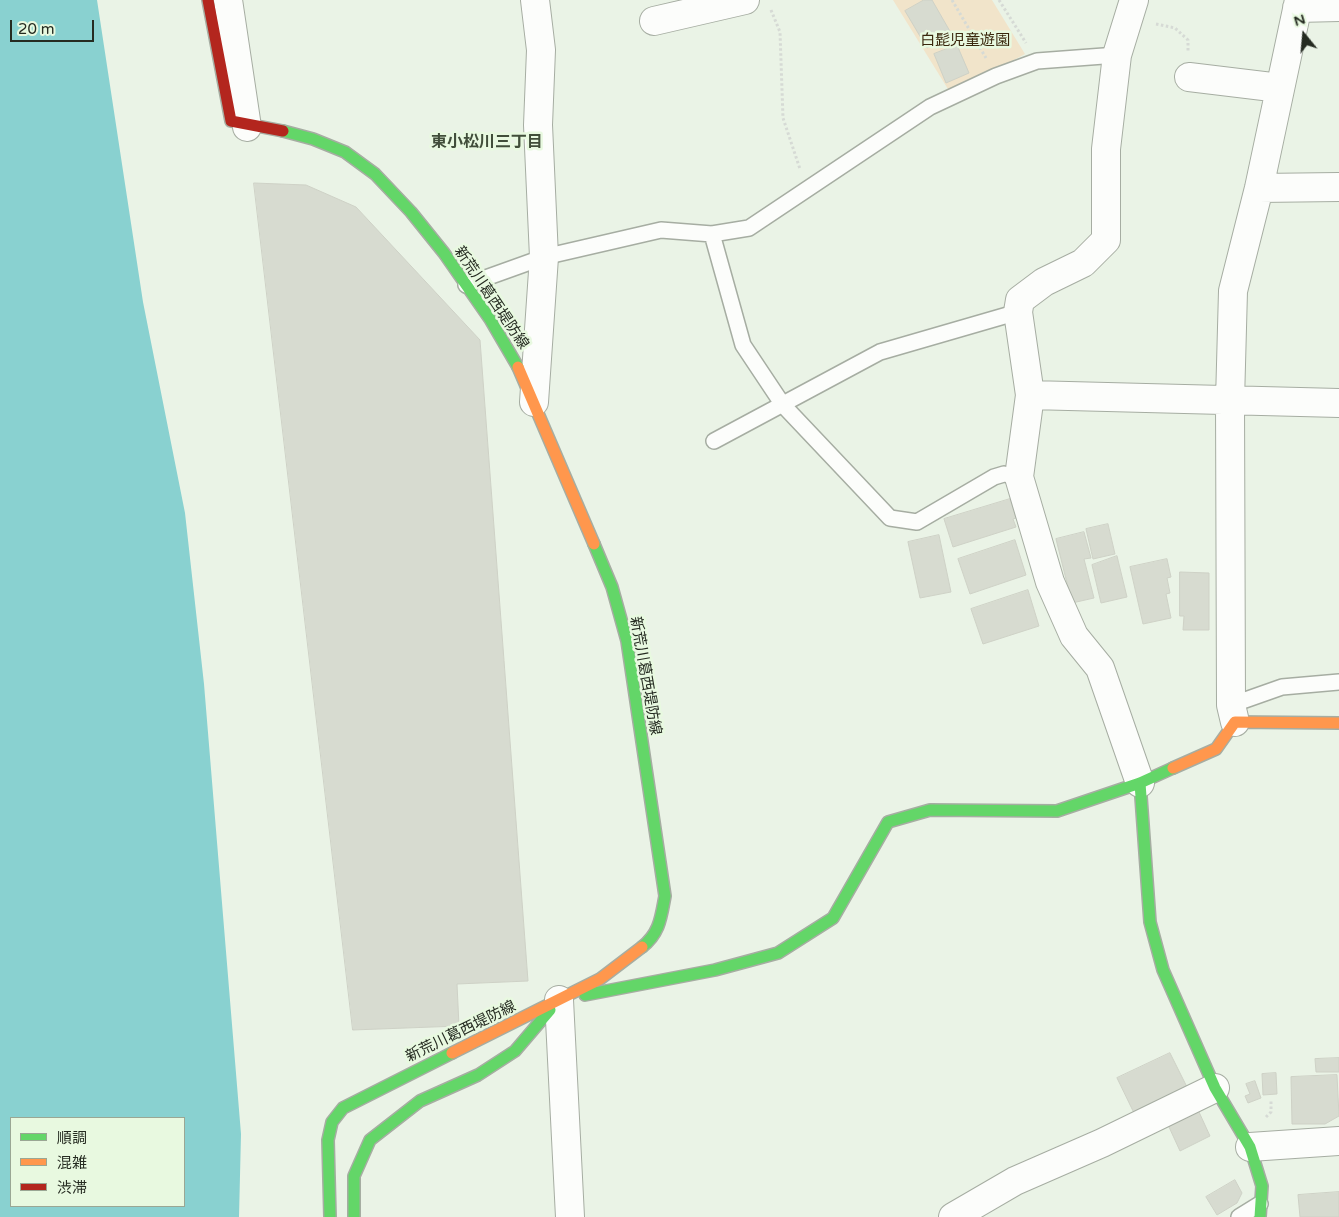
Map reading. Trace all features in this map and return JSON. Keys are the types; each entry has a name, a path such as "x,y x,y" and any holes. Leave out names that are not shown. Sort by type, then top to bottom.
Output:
{"street":[{"path":"208,0 232,121 247,127"},
{"path":"228,0 247,127"},
{"path":"534,402 544,256 538,125 541,50 535,0"},
{"path":"654,21 745,0"},
{"path":"354,1217 354,1176 370,1140 420,1101 478,1075 515,1051 559,1000 715,970 778,953 832,918 888,822 930,810 1057,811 1140,783 1216,749 1233,714 1230,401 1233,291 1259,188 1298,4 1339,7"},
{"path":"1131,9 1117,55 1106,149 1106,240 1083,262 1044,282 1020,300 1018,312 1030,395 1019,477 1050,582 1074,636 1100,668 1140,783 1150,922 1163,970 1215,1088 1250,1147 1262,1186 1260,1211"},
{"path":"1189,77 1280,88"},
{"name":"新荒川葛西堤防線","path":"247,127 267,127 286,132 324,144 354,157 380,180 417,218 498,331 517,364 612,588 627,640 665,896 660,925 652,939 600,980 343,1108 332,1122 328,1140 330,1217"},
{"path":"1259,188 1339,186"},
{"path":"1030,395 1339,403"},
{"path":"1233,714 1339,723"},
{"path":"559,1000 570,1217"},
{"path":"953,1217 1015,1181 1102,1143 1215,1088"},
{"path":"1250,1147 1339,1141"}],"lane":[{"path":"466,285 544,256 662,230 712,234 749,228 930,107 996,76 1037,61 1117,55"},
{"path":"712,234 743,345 783,405 890,518 917,522 994,477 1004,474 1019,477"},
{"path":"714,441 880,352 1018,312"},
{"path":"1233,714 1282,687 1339,682"},
{"path":"1239,1217 1260,1211"}],"path":[{"path":"952,0 996,76"},
{"path":"999,0 1037,61"},
{"path":"771,8 780,32 783,118 806,189"},
{"path":"1131,9 1176,28 1188,40 1189,77"},
{"path":"1266,1117 1271,1112 1271,1100"}],"green space":[{"name":"白髭児童遊園","path":"893,0 992,0 1025,54 951,94"}],"water":[{"path":"0,0 97,0 143,302 185,513 204,684 241,1134 239,1217 0,1217"}],"building":[{"path":"924,0 932,0 951,33 927,48 905,11"},
{"path":"957,45 969,73 946,83 934,54"},
{"path":"254,183 306,185 356,207 480,340 528,981 457,984 459,1026 353,1030"},
{"path":"1010,499 1016,518 1013,519 1016,527 953,547 944,519"},
{"path":"1108,524 1115,554 1093,559 1086,529"},
{"path":"1084,532 1091,558 1084,559 1094,598 1072,603 1056,539"},
{"path":"939,535 951,592 920,598 908,542"},
{"path":"1015,540 1026,575 970,594 958,559"},
{"path":"1117,556 1127,597 1101,603 1092,565"},
{"path":"1167,559 1171,577 1167,578 1170,593 1166,594 1171,618 1143,624 1130,567"},
{"path":"1180,572 1209,573 1209,630 1183,630 1184,616 1180,616"},
{"path":"1028,590 1039,626 983,644 971,609"},
{"path":"1170,1053 1187,1087 1134,1113 1117,1078"},
{"path":"1339,1058 1339,1072 1316,1072 1315,1059"},
{"path":"1276,1073 1277,1094 1263,1095 1262,1074"},
{"path":"1337,1075 1339,1116 1325,1124 1292,1124 1291,1077"},
{"path":"1255,1081 1261,1098 1248,1103 1245,1096 1250,1094 1246,1084"},
{"path":"1199,1112 1210,1136 1180,1151 1169,1127"},
{"path":"1235,1180 1242,1193 1237,1203 1217,1215 1206,1197"},
{"path":"1339,1192 1339,1217 1300,1217 1298,1195"}],"traffic: fast":[{"path":"283,131 313,139 345,152 375,174 411,212 444,253 490,319 518,367"},
{"path":"594,544 612,587 627,641 665,896 661,918 656,930 642,947"},
{"path":"585,995 715,970 778,953 833,918 888,822 930,810 1057,811 1140,783 1173,768"},
{"path":"1140,783 1150,922 1163,970 1215,1088 1250,1147 1262,1186 1260,1217"},
{"path":"354,1217 354,1176 370,1140 420,1101 478,1075 515,1051 550,1010"},
{"path":"330,1217 328,1140 332,1122 343,1108 452,1053"}],"traffic: slow":[{"path":"518,367 594,544"},
{"path":"1173,768 1216,749 1235,722 1339,723"},
{"path":"452,1053 600,979 642,947"}],"traffic: jam":[{"path":"208,0 231,121 283,131"}],"district":[{"name":"東小松川三丁目","path":"487,143"}]}
